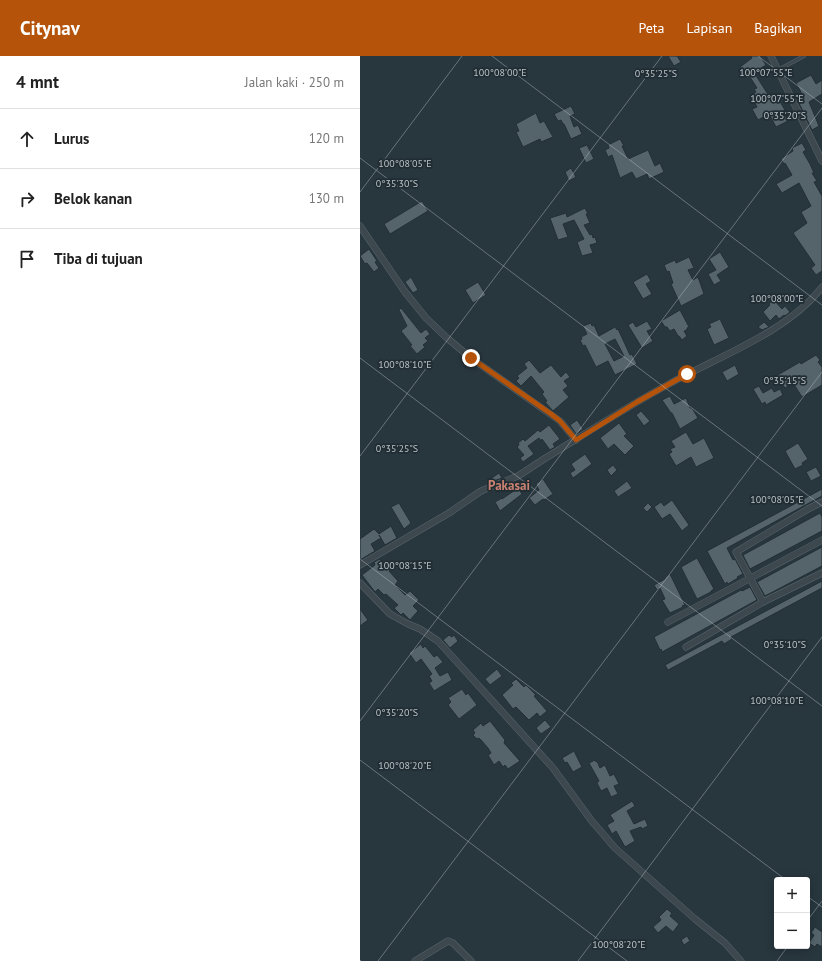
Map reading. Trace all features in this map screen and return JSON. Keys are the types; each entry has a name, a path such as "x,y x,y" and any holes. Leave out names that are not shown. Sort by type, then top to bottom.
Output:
{"street":[{"path":"771,56 822,161"},
{"path":"360,226 405,292 426,318 471,358 560,421 576,440"},
{"path":"360,565 449,513 481,491 518,476 669,383 781,324 813,298 822,287"},
{"path":"763,602 736,552 822,502"},
{"path":"668,622 822,540"},
{"path":"686,647 763,602 822,573"},
{"path":"360,583 390,614 408,624 420,628 438,641 553,768 591,820 615,848 686,911 725,943 741,961"},
{"path":"416,961 448,941 453,943 471,961"}],"lane":[{"path":"778,70 804,56"}],"building":[{"path":"668,56 677,56 681,62 674,66"},
{"path":"751,56 760,56 766,65 756,71 757,73 755,74 769,96 775,93 785,110 783,111 788,121 776,127 769,114 758,120 752,109 757,107 751,95 756,92 754,89 757,88 750,77 747,79 740,67 752,58"},
{"path":"811,75 816,84 822,80 822,94 809,102 819,126 812,130 797,99 803,96 796,83"},
{"path":"571,106 575,114 570,116 574,127 578,125 582,134 571,139 564,124 561,120 558,121 554,114"},
{"path":"536,113 540,123 544,121 553,137 541,142 540,139 523,147 516,132 519,131 516,124"},
{"path":"620,139 628,159 648,150 655,166 660,163 664,172 649,179 647,174 636,179 632,172 620,178 612,155 608,157 605,150 609,148 608,145"},
{"path":"802,143 806,150 803,152 817,181 814,182 822,196 822,271 816,275 811,268 815,265 793,233 807,223 801,212 811,206 799,183 782,193 776,184 792,175 781,159 793,151 792,148"},
{"path":"587,145 594,159 586,163 579,148"},
{"path":"571,168 576,177 569,181 565,172"},
{"path":"422,201 428,211 390,234 384,224"},
{"path":"585,208 590,223 584,225 590,235 592,234 593,238 595,237 597,243 590,245 593,253 582,256 577,242 584,239 574,220 563,224 568,237 558,240 550,218 566,213 567,217"},
{"path":"369,249 377,261 375,262 379,268 374,272 367,263 365,264 360,256"},
{"path":"720,252 729,267 717,275 721,281 714,285 708,274 716,270 709,259"},
{"path":"689,257 694,268 688,270 693,280 698,277 704,294 681,306 671,284 673,283 669,271 667,272 664,265 675,260 676,263"},
{"path":"647,274 651,281 646,284 652,294 643,299 633,282"},
{"path":"411,277 418,290 413,293 405,282"},
{"path":"478,282 486,295 473,303 465,290"},
{"path":"773,299 782,309 785,306 790,312 779,319 776,315 770,321 763,312 770,305 769,304"},
{"path":"401,308 421,333 426,329 430,334 425,338 428,341 423,345 425,347 417,354 401,331 407,326 399,310"},
{"path":"680,310 689,327 684,331 687,336 682,340 674,329 670,331 661,321"},
{"path":"720,319 729,338 714,345 707,329 711,327 709,324"},
{"path":"647,321 652,329 647,331 653,341 642,348 628,325 633,322 636,327"},
{"path":"764,322 769,327 762,330 758,327"},
{"path":"591,323 592,326 594,325 599,336 615,327 617,330 618,329 630,355 632,354 637,364 615,375 608,361 596,367 585,345 583,346 580,340 582,339 581,337 587,334 583,326","holes":["615,339 624,356 614,361 605,344"]},
{"path":"816,355 820,360 818,362 822,367 822,385 802,397 793,383 785,388 776,376 800,362 801,364"},
{"path":"529,360 540,373 551,365 561,377 566,372 570,377 564,381 568,386 563,390 569,397 553,411 545,402 547,401 542,394 544,392 531,376 521,386 516,381 519,378 517,376 527,368 524,364"},
{"path":"735,365 739,374 727,381 722,372"},
{"path":"759,386 763,393 772,388 774,392 780,389 783,395 766,405 765,402 762,404 753,389"},
{"path":"670,396 674,404 686,398 690,408 692,408 698,418 680,429 672,413 662,400"},
{"path":"641,411 650,421 644,426 636,415"},
{"path":"577,420 583,429 576,434 570,425"},
{"path":"619,423 627,434 624,436 634,446 625,455 614,444 608,449 600,438"},
{"path":"549,425 560,439 553,444 555,447 550,450 542,439 541,441 539,438 528,446 534,454 523,462 520,458 524,455 517,447 519,445 518,443 523,439 525,441 538,430 540,432"},
{"path":"686,432 693,444 704,438 714,458 696,467 691,457 676,466 669,454 672,452 670,449 675,447 671,441"},
{"path":"798,443 808,459 802,463 803,465 795,469 785,451"},
{"path":"585,454 592,464 573,478 570,473 575,470 571,464"},
{"path":"613,465 617,470 611,476 607,470"},
{"path":"816,467 821,476 811,481 806,472"},
{"path":"499,473 502,478 491,482 489,480"},
{"path":"543,479 553,494 535,505 529,498 539,490 536,484"},
{"path":"627,481 632,488 618,497 614,491"},
{"path":"518,488 522,494 500,511 495,502"},
{"path":"822,489 822,496 727,548 743,574 728,584 727,582 725,584 707,551"},
{"path":"672,500 689,525 682,531 670,514 662,519 654,507 661,502 664,506"},
{"path":"399,503 411,523 404,529 391,507"},
{"path":"648,503 652,507 647,512 643,508"},
{"path":"820,513 822,517 822,531 750,569 743,555"},
{"path":"391,526 397,538 385,545 381,538 371,544 375,551 360,560 360,539 374,529 379,534"},
{"path":"822,547 822,566 765,596 757,582"},
{"path":"697,558 714,589 697,599 681,567"},
{"path":"380,559 384,565 392,560 396,566 389,571 398,581 395,585 405,595 410,591 419,600 413,606 418,611 410,620 403,613 401,615 394,608 398,605 386,594 384,595 378,589 375,592 362,575 375,565 374,562"},
{"path":"670,574 685,605 670,613 662,600 665,599 660,588 657,590 654,585 665,579"},
{"path":"822,581 822,588 731,637 732,639 724,644 722,641 668,670 665,665"},
{"path":"750,587 757,600 662,652 661,649 660,650 654,637 741,590 742,591"},
{"path":"360,609 368,620 360,626"},
{"path":"449,635 452,637 454,635 458,641 450,648 443,640"},
{"path":"421,644 423,648 425,646 434,657 437,655 443,662 435,668 440,676 448,672 452,680 434,691 429,683 432,681 429,676 432,674 421,659 416,663 409,653"},
{"path":"497,669 502,676 490,685 485,679"},
{"path":"516,679 524,687 526,685 536,695 534,696 547,711 540,717 537,713 529,720 516,707 513,709 502,695 513,685 511,683"},
{"path":"462,689 466,695 468,693 477,705 459,719 448,705 451,702 448,698"},
{"path":"545,720 551,727 541,734 536,728"},
{"path":"490,721 505,740 504,743 520,761 508,769 505,765 503,767 499,761 494,765 488,755 491,753 488,748 479,738 477,739 473,735 475,733 473,730 481,723 483,726"},
{"path":"574,751 582,767 573,772 567,762 565,763 562,758"},
{"path":"595,760 600,768 605,765 610,776 614,774 619,784 614,786 618,794 611,797 607,788 601,791 597,783 599,781 589,763"},
{"path":"632,801 635,806 627,811 634,824 645,819 648,826 642,829 641,827 630,831 635,841 625,847 616,831 612,834 607,825 614,821 610,815"},
{"path":"667,909 672,913 670,916 679,924 673,932 666,926 658,933 653,927 661,920 659,917"},
{"path":"815,927 822,932 822,947 817,944 815,947 810,944 814,935 811,933"},
{"path":"687,936 690,941 684,945 681,940"}],"district":[{"name":"Pakasai","path":"509,485"}],"route":[{"path":"471,358 520,391 560,421 576,440 637,402 687,374"}]}
